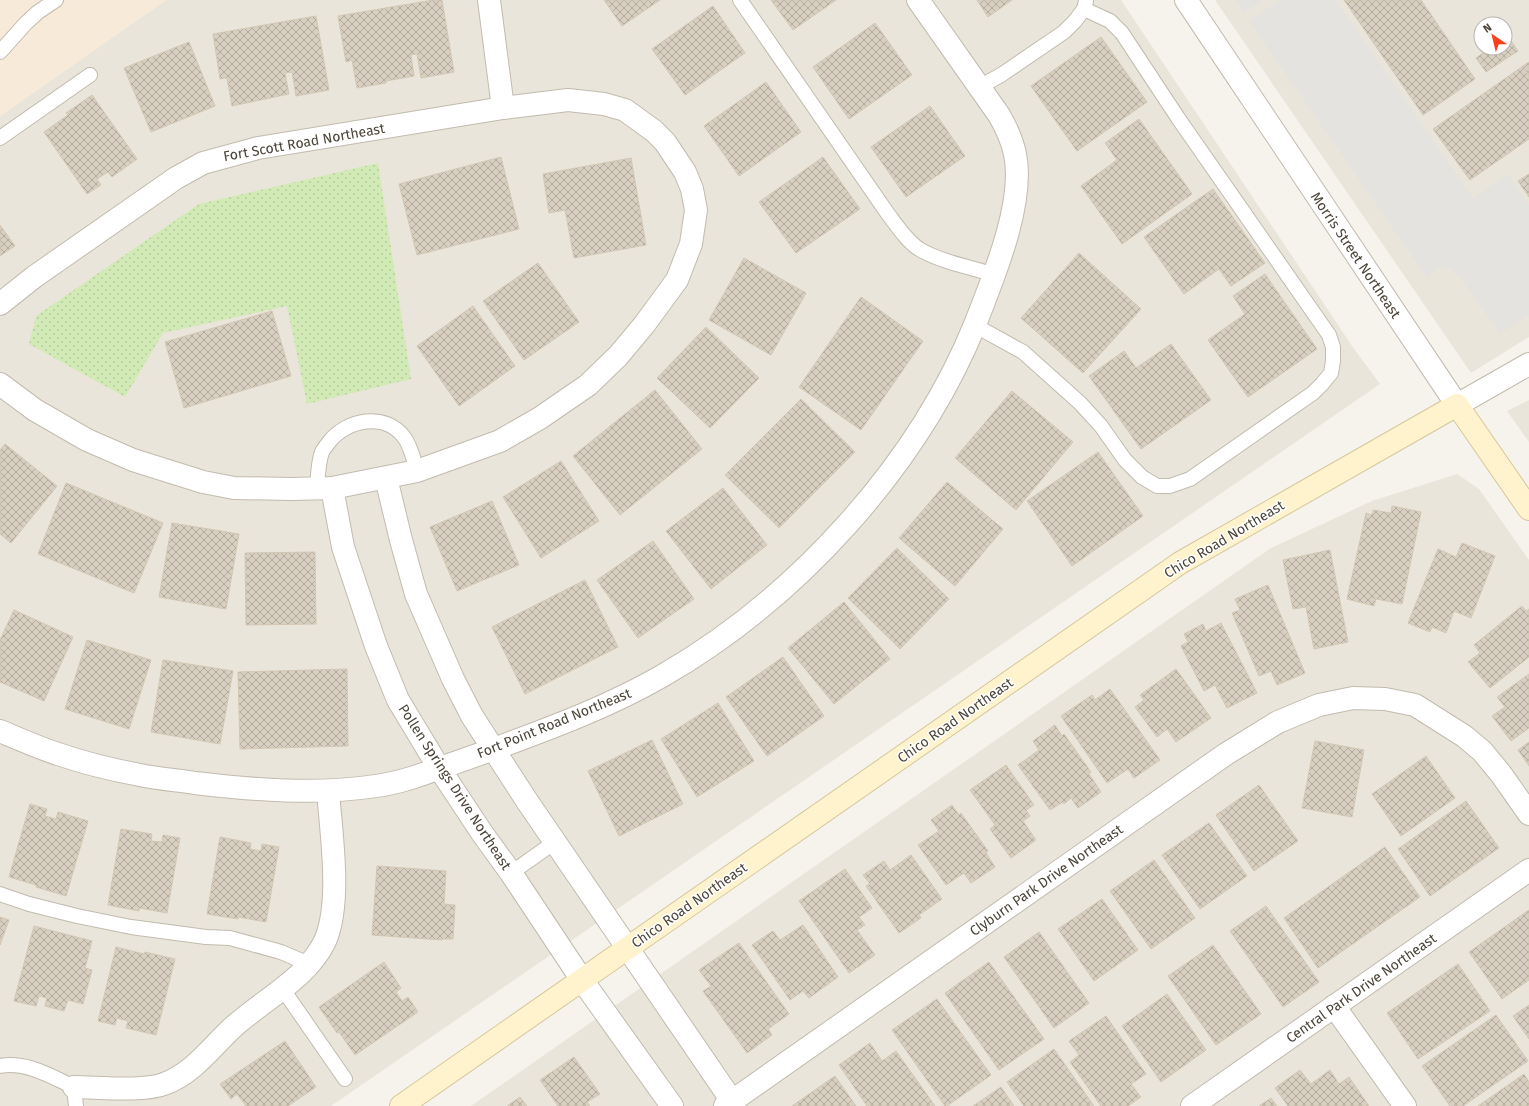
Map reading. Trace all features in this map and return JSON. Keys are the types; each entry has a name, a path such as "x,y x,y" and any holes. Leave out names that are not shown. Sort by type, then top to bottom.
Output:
{"street":[{"path":"489,0 504,108"},
{"name":"Fort Point Road Northeast","path":"0,731 58,754 141,776 233,788 280,791 328,791 377,786 413,778 493,750 587,713 658,678 693,658 736,628 776,596 813,561 856,515 897,463 934,406 967,344 1003,247 1018,185 1015,154 1008,132 999,115 918,0"},
{"name":"Morris Street Northeast","path":"1186,0 1457,405 1529,509"},
{"name":"Fort Scott Road Northeast","path":"0,304 19,288 176,178 203,163 258,148 504,108 568,100 604,104 625,110 654,131 665,142 685,172 692,189 696,210 691,244 676,280 618,356 588,385 540,418 500,441 417,471 386,478 325,488 234,488 203,482 133,460 87,440 35,410 0,384"},
{"name":"Chico Road Northeast","path":"401,1106 1180,563 1529,364"},
{"path":"386,478 416,594 453,679 472,716 493,750 730,1104"},
{"name":"Pollen Springs Drive Northeast","path":"325,488 376,646 398,700 439,768 482,833 511,873 582,980 672,1106"},
{"name":"Clyburn Park Drive Northeast","path":"730,1104 1226,754 1278,722 1319,705 1353,698 1385,699 1415,705 1464,736 1482,751 1501,774 1529,814"},
{"path":"75,1096 163,1084 183,1074 204,1058 232,1029 303,971 309,964 325,941 333,901 334,883 328,791"},
{"name":"Central Park Drive Northeast","path":"1192,1106 1529,870"},
{"path":"1334,1006 1405,1106"}],"lane":[{"path":"0,52 26,23 56,0"},
{"path":"740,0 888,214 907,237 919,248 938,257 994,274"},
{"path":"974,325 1023,352 1080,403 1101,426 1125,460 1142,477 1157,486 1170,486 1190,479 1313,393 1331,373 1333,347 1329,335 1122,33 1110,21 1085,5 1075,21 1064,32 1001,75 979,87"},
{"path":"0,138 90,75"},
{"path":"325,488 318,471 322,451 335,434 350,425 365,420 394,427 404,437 417,471"},
{"path":"511,873 556,842"},
{"path":"0,894 43,907 131,927 206,937 230,938 281,952 309,964"},
{"path":"282,988 345,1079"},
{"path":"0,1066 11,1064 25,1066 75,1096"}],"shaded area":[{"path":"0,0 166,0 0,116"},
{"path":"166,0 1121,0 1352,346 1380,384 331,1106 0,1106 0,116"},
{"path":"1215,0 1529,0 1529,337 1471,373"},
{"path":"1235,0 1262,0 1244,13"},
{"path":"1280,0 1336,0 1473,198 1508,174 1529,205 1529,315 1500,334 1462,280 1449,267 1438,268 1427,278 1249,21"},
{"path":"1529,400 1529,442 1507,411"},
{"path":"1457,474 1479,489 1529,560 1529,1106 471,1106 1271,548 1372,501"}],"green space":[{"path":"378,163 411,379 307,404 287,306 163,333 125,397 29,344 36,316 199,204"}],"building":[{"path":"433,0 442,0 454,72 421,78 417,54 411,55 414,76 357,88 352,60 346,62 338,16"},
{"path":"604,0 660,0 622,26"},
{"path":"771,0 836,0 793,30"},
{"path":"977,0 1012,0 988,17"},
{"path":"1344,0 1421,0 1475,79 1423,115"},
{"path":"713,6 745,53 685,95 652,49"},
{"path":"316,16 329,90 296,96 292,72 285,73 289,94 232,106 227,78 220,79 213,34"},
{"path":"875,23 912,75 849,119 813,67"},
{"path":"1101,37 1147,102 1077,151 1031,86"},
{"path":"189,42 215,106 151,132 124,68"},
{"path":"1513,44 1518,51 1513,54"},
{"path":"1479,56 1501,56 1504,60 1486,72 1476,58"},
{"path":"1501,56 1510,56 1504,60"},
{"path":"1529,62 1529,75 1523,66"},
{"path":"1523,66 1529,75 1529,139 1470,180 1433,129"},
{"path":"766,82 801,132 739,176 704,126"},
{"path":"92,95 137,159 112,177 108,172 97,179 101,185 87,194 44,132 68,115 66,113"},
{"path":"930,106 965,156 906,197 871,147"},
{"path":"1139,119 1192,194 1122,244 1081,186 1117,160 1105,143"},
{"path":"501,157 519,229 417,255 399,184"},
{"path":"823,157 860,209 796,253 759,202"},
{"path":"631,158 646,245 574,258 565,210 549,213 543,174"},
{"path":"1529,174 1529,197 1518,181"},
{"path":"1213,189 1265,263 1231,286 1219,269 1184,294 1144,237"},
{"path":"0,225 15,246 0,256"},
{"path":"1079,253 1141,309 1083,373 1021,318"},
{"path":"744,258 806,293 771,355 709,320"},
{"path":"538,263 579,322 524,360 483,301"},
{"path":"1265,274 1317,349 1248,397 1208,340 1245,314 1233,296"},
{"path":"861,297 923,341 861,430 799,387"},
{"path":"473,306 515,366 459,406 417,346"},
{"path":"272,311 291,376 184,408 165,342"},
{"path":"706,327 759,378 710,428 657,378"},
{"path":"1171,344 1211,400 1141,449 1089,376 1124,351 1136,368"},
{"path":"655,390 702,449 620,515 573,456"},
{"path":"1012,391 1073,442 1016,510 955,458"},
{"path":"801,399 855,452 779,528 725,475"},
{"path":"5,444 57,486 11,543 0,534 0,450"},
{"path":"1098,452 1143,516 1072,566 1027,501"},
{"path":"561,461 599,521 541,558 503,497"},
{"path":"947,482 1003,529 955,586 899,538"},
{"path":"66,483 163,523 134,593 38,554"},
{"path":"723,488 767,545 711,589 666,531"},
{"path":"492,501 519,565 457,591 430,527"},
{"path":"1392,506 1421,512 1402,604 1376,599 1374,606 1347,599 1366,513 1372,515 1373,510 1391,513"},
{"path":"172,523 239,534 226,609 159,597"},
{"path":"653,541 694,599 638,638 597,580"},
{"path":"1462,543 1495,556 1471,618 1454,611 1446,633 1432,627 1430,632 1408,623 1438,549 1456,557"},
{"path":"897,548 949,599 900,649 848,598"},
{"path":"1330,550 1348,642 1314,649 1306,607 1293,609 1283,560"},
{"path":"315,552 316,624 246,625 245,553"},
{"path":"585,580 618,647 525,694 492,627"},
{"path":"1268,585 1305,673 1277,685 1271,671 1259,676 1232,613 1240,610 1235,599"},
{"path":"844,602 890,659 834,704 788,648"},
{"path":"1522,606 1526,611 1529,609 1529,657 1490,688 1468,662 1480,653 1474,645"},
{"path":"14,610 73,637 44,701 0,682 0,640"},
{"path":"1221,623 1257,693 1227,708 1215,685 1204,691 1181,646 1188,642 1184,634 1203,624 1206,631"},
{"path":"87,640 151,660 129,729 65,709"},
{"path":"783,657 824,716 767,756 726,697"},
{"path":"163,660 233,671 220,744 151,732"},
{"path":"347,669 348,746 240,749 238,672"},
{"path":"1176,669 1211,718 1176,742 1167,729 1157,737 1135,707 1144,700 1140,695"},
{"path":"1529,674 1529,728 1511,741 1492,716 1505,707 1497,697"},
{"path":"1110,689 1160,760 1134,778 1128,769 1107,783 1061,716 1092,695 1095,700"},
{"path":"718,703 754,761 697,797 661,739"},
{"path":"1055,725 1062,736 1064,734 1091,772 1089,774 1101,792 1078,808 1071,798 1064,804 1063,802 1050,810 1018,765 1039,750 1033,741"},
{"path":"652,740 683,804 619,836 588,771"},
{"path":"1315,741 1364,750 1352,817 1302,808"},
{"path":"1529,742 1529,766 1518,750"},
{"path":"1426,756 1455,798 1401,836 1372,794"},
{"path":"1006,765 1034,805 1026,810 1030,816 1023,821 1036,840 1011,858 990,829 995,825 970,790"},
{"path":"1259,785 1298,841 1254,871 1216,815"},
{"path":"1466,801 1499,848 1430,896 1398,849"},
{"path":"30,804 47,809 45,816 56,819 58,812 88,821 66,896 9,877"},
{"path":"952,805 959,815 961,813 988,851 986,853 995,867 971,883 964,873 946,885 918,845 939,831 931,820"},
{"path":"1209,823 1247,876 1200,909 1162,855"},
{"path":"121,829 152,834 151,841 162,842 163,835 180,838 167,913 139,908 139,911 108,905"},
{"path":"220,837 251,843 250,849 261,851 262,844 279,847 266,922 207,914"},
{"path":"1385,847 1420,897 1318,968 1284,918"},
{"path":"911,855 942,899 919,915 921,918 899,933 866,886 870,884 863,875 884,861 890,870"},
{"path":"1154,860 1195,918 1151,949 1110,891"},
{"path":"377,866 446,871 444,904 455,905 453,939 442,940 372,935"},
{"path":"845,869 872,908 859,917 865,925 857,930 875,955 849,973 799,901"},
{"path":"1102,899 1138,950 1094,981 1058,929"},
{"path":"1266,906 1319,982 1283,1007 1230,931"},
{"path":"1529,910 1529,980 1502,999 1469,952"},
{"path":"0,917 9,920 0,945"},
{"path":"803,925 838,977 809,998 803,991 790,1000 752,945 773,931 780,940"},
{"path":"34,926 92,941 85,968 92,970 83,1004 68,1000 64,1011 45,1006 47,998 39,996 36,1006 14,1001"},
{"path":"1039,932 1089,1003 1054,1028 1004,957"},
{"path":"739,943 789,1014 768,1029 772,1035 747,1053 703,991 711,986 699,970"},
{"path":"1213,945 1261,1014 1216,1045 1168,976"},
{"path":"116,947 144,954 145,952 175,959 156,1035 126,1028 128,1021 117,1018 115,1025 98,1021"},
{"path":"384,962 401,988 396,992 402,1001 408,997 418,1012 355,1055 319,1007"},
{"path":"989,962 1044,1039 999,1070 945,993"},
{"path":"1458,964 1490,1011 1418,1059 1387,1013"},
{"path":"1167,994 1206,1050 1161,1082 1122,1026"},
{"path":"937,999 991,1075 947,1106 945,1106 892,1030"},
{"path":"1529,1005 1529,1039 1513,1016"},
{"path":"1496,1015 1528,1061 1463,1106 1450,1106 1422,1066"},
{"path":"1106,1016 1146,1074 1131,1084 1141,1097 1128,1106 1101,1106 1070,1062 1079,1055 1069,1041"},
{"path":"285,1041 316,1087 288,1106 246,1106 237,1094 231,1099 220,1084"},
{"path":"870,1043 882,1061 896,1051 935,1106 867,1106 839,1065"},
{"path":"1054,1049 1094,1106 1024,1106 1007,1082"},
{"path":"574,1057 600,1094 587,1102 590,1106 558,1106 540,1080"},
{"path":"1300,1070 1311,1084 1330,1070 1339,1084 1349,1077 1369,1106 1288,1106 1275,1088"},
{"path":"1524,1074 1529,1082 1529,1106 1478,1106"},
{"path":"835,1076 856,1106 792,1106"},
{"path":"1001,1087 1014,1106 973,1106"},
{"path":"520,1097 527,1106 507,1106"},
{"path":"1271,1098 1277,1106 1259,1106"}]}
